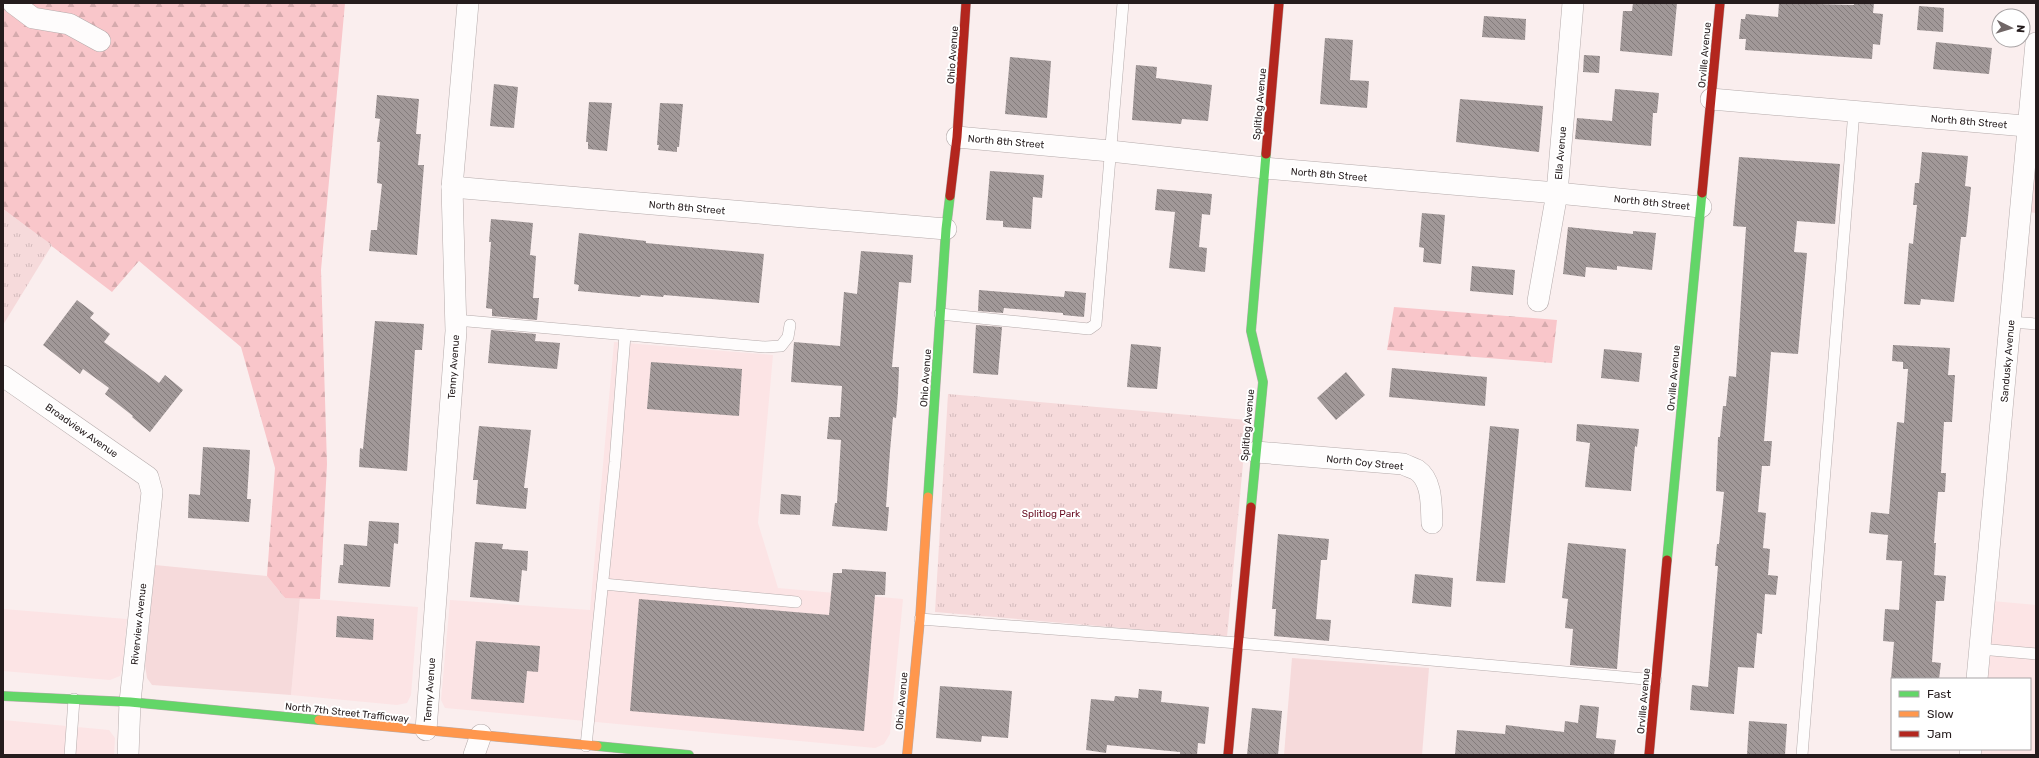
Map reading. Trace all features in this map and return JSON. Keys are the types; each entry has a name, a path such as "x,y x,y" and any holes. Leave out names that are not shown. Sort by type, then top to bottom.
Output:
{"street":[{"path":"13,3 33,18 69,24 100,41"},
{"name":"Tenny Avenue","path":"426,730 456,320 452,187 468,3"},
{"name":"Ohio Avenue","path":"907,755 920,619 946,229 957,137 966,3"},
{"name":"Splitlog Avenue","path":"1228,755 1263,382 1251,331 1279,3"},
{"name":"Ella Avenue","path":"1538,301 1557,193 1573,3"},
{"name":"Orville Avenue","path":"1649,755 1720,3"},
{"name":"Sandusky Avenue","path":"1977,678 2010,322 2032,127 2036,43"},
{"name":"North 8th Street","path":"1711,99 2032,127"},
{"name":"North 8th Street","path":"957,137 1110,151 1265,168 1700,207"},
{"name":"North 8th Street","path":"452,187 946,229"},
{"name":"Broadview Avenue","path":"3,376 148,477 152,492"},
{"name":"North Coy Street","path":"1256,452 1403,464 1418,471 1427,485 1431,498 1432,523"},
{"name":"Riverview Avenue","path":"128,755 130,702 152,492"},
{"name":"North 7th Street Trafficway","path":"3,696 130,702 586,746 609,752 689,755"},
{"path":"474,755 481,736"}],"lane":[{"path":"940,314 1089,329 1096,324 1123,3"},
{"path":"1802,755 1854,111"},
{"path":"456,320 765,347 781,346 788,337 790,325"},
{"path":"2010,322 2036,324"},
{"path":"586,746 615,462 625,335"},
{"path":"603,584 796,602"},
{"path":"920,619 1238,643 1656,680"},
{"path":"1980,649 2036,654"},
{"path":"70,755 74,699"}],"shaded area":[{"path":"614,342 773,355 758,523 778,588 903,599 890,734 884,744 875,748 445,708 441,700 450,600 590,610"},
{"path":"300,598 418,607 411,695 407,703 397,705 291,695"},
{"path":"1992,601 2036,605 2036,755 1980,755 1980,750 2031,750 2031,678 1986,678"},
{"path":"3,609 127,619 123,666 120,676 110,680 3,671"},
{"path":"3,720 109,730 115,738 114,755 3,755"}],"green space":[{"path":"3,3 345,3 321,270 327,464 320,599 285,598 267,576 275,468 241,347 139,261 112,292 3,209"},
{"path":"2036,152 2036,213 2029,212"},
{"path":"3,209 52,245 3,325"},
{"path":"1394,307 1557,320 1552,363 1387,350"},
{"name":"Splitlog Park","path":"948,394 1247,420 1227,637 935,612"},
{"path":"155,565 267,576 285,598 300,598 291,695 152,685 147,678 145,665"},
{"path":"1292,658 1429,668 1422,755 1284,755"}],"building":[{"path":"1633,3 1677,3 1672,56 1620,51 1623,11 1632,11"},
{"path":"1779,3 1854,5 1854,3 1874,3 1873,13 1883,14 1880,45 1873,44 1872,59 1745,50 1746,39 1739,39 1741,19 1745,19 1746,14 1778,17"},
{"path":"1919,6 1944,8 1943,32 1917,30"},
{"path":"1484,16 1526,19 1525,40 1482,37"},
{"path":"1325,38 1353,40 1350,80 1369,81 1367,108 1320,104"},
{"path":"1936,42 1992,48 1989,74 1933,69"},
{"path":"1584,55 1600,56 1599,73 1583,72"},
{"path":"1010,57 1051,61 1047,118 1005,114"},
{"path":"1136,65 1157,67 1156,78 1212,85 1208,121 1182,119 1181,124 1132,120"},
{"path":"494,84 518,87 514,128 490,126"},
{"path":"1615,89 1659,93 1657,113 1653,113 1651,146 1575,139 1577,118 1612,121"},
{"path":"377,95 419,99 416,134 421,134 418,165 424,165 417,255 369,251 371,230 377,230 382,184 377,183 380,142 377,142 380,119 375,118"},
{"path":"1460,99 1543,106 1539,152 1456,142"},
{"path":"589,102 612,103 607,151 588,149 588,142 586,142"},
{"path":"660,103 683,104 679,147 677,147 677,152 658,150 659,145 657,145"},
{"path":"1922,152 1968,156 1965,186 1971,187 1966,237 1961,237 1954,302 1921,299 1920,305 1904,304 1909,243 1913,244 1917,205 1913,205 1915,183 1919,183"},
{"path":"1739,157 1840,164 1835,224 1797,221 1794,252 1807,253 1798,354 1771,352 1764,441 1772,441 1770,466 1762,466 1758,512 1766,513 1763,548 1770,549 1768,575 1778,576 1776,595 1765,594 1762,634 1757,633 1754,668 1738,667 1734,714 1690,710 1692,685 1708,687 1718,566 1715,566 1717,544 1719,544 1724,492 1716,491 1718,437 1720,437 1723,406 1726,406 1729,376 1736,377 1746,227 1733,226"},
{"path":"990,171 1044,175 1042,198 1033,197 1031,229 1003,227 1003,221 986,220"},
{"path":"1157,189 1212,194 1210,215 1202,214 1199,247 1207,248 1205,272 1169,268 1175,212 1155,210"},
{"path":"1422,213 1445,215 1441,264 1423,262 1424,248 1419,247"},
{"path":"491,219 533,223 530,255 536,256 533,298 539,298 537,320 492,316 492,309 486,308 491,242 489,242"},
{"path":"1568,227 1633,234 1633,231 1656,233 1652,270 1617,266 1617,270 1586,267 1585,277 1563,274"},
{"path":"579,233 646,241 646,243 764,254 759,303 664,295 663,297 641,295 640,297 578,291 579,285 574,284"},
{"path":"861,251 913,255 911,283 899,282 892,367 899,367 898,393 896,418 893,417 890,451 886,507 889,507 887,531 832,526 835,503 837,503 841,440 827,439 829,417 840,417 842,386 791,382 794,342 840,346 844,292 857,294"},
{"path":"1472,266 1515,270 1513,295 1470,291"},
{"path":"979,290 1064,297 1065,291 1086,293 1084,317 1063,315 1063,313 1004,308 1003,313 978,311"},
{"path":"77,300 94,313 90,318 110,334 104,342 159,383 165,375 183,390 150,432 132,417 133,416 105,394 109,388 83,369 80,374 43,345"},
{"path":"375,321 424,324 422,350 415,350 407,471 359,467 360,448 363,449"},
{"path":"976,325 1002,327 998,375 973,373"},
{"path":"491,330 536,334 535,341 560,343 557,369 488,363"},
{"path":"1131,344 1161,347 1157,389 1127,387"},
{"path":"1893,345 1950,348 1948,375 1955,375 1952,422 1944,422 1941,473 1946,473 1945,492 1938,492 1934,543 1936,543 1934,575 1946,576 1944,601 1936,601 1932,662 1941,663 1939,678 1891,678 1894,642 1883,641 1885,609 1899,610 1902,561 1886,560 1888,535 1869,533 1871,512 1889,514 1897,422 1904,423 1908,369 1903,369 1903,362 1892,361"},
{"path":"1604,349 1642,353 1639,382 1601,378"},
{"path":"651,362 742,369 739,416 647,409"},
{"path":"1392,368 1487,377 1485,406 1389,397"},
{"path":"1346,372 1365,395 1336,420 1317,398"},
{"path":"1577,424 1639,429 1637,447 1635,446 1631,491 1585,487 1590,443 1576,441"},
{"path":"479,426 531,430 524,488 528,488 526,509 476,504 478,480 473,480"},
{"path":"1490,426 1519,429 1505,583 1476,581"},
{"path":"203,447 250,450 247,499 251,499 249,522 188,518 189,494 200,495"},
{"path":"781,494 801,496 800,515 780,514"},
{"path":"369,521 399,523 398,544 394,543 390,587 338,583 340,565 343,565 344,544 367,546"},
{"path":"1278,534 1329,539 1327,560 1321,560 1316,619 1331,620 1329,641 1274,636 1276,609 1272,609"},
{"path":"475,542 503,544 502,549 528,551 527,571 522,570 519,602 470,597"},
{"path":"1568,543 1626,549 1617,669 1570,665 1573,629 1565,628 1568,599 1562,598"},
{"path":"842,569 886,572 885,595 875,595 864,731 630,711 639,599 829,615 833,573 842,573"},
{"path":"1415,574 1453,578 1451,607 1412,603"},
{"path":"337,616 374,619 373,640 336,637"},
{"path":"476,641 540,646 538,672 527,671 524,703 471,699"},
{"path":"940,686 1012,691 1008,738 982,736 981,742 936,738"},
{"path":"1139,689 1162,691 1161,702 1209,707 1205,744 1198,743 1197,755 1180,755 1180,752 1107,745 1106,753 1086,750 1091,699 1114,701 1115,696 1138,698"},
{"path":"1580,705 1599,707 1596,738 1616,740 1614,755 1455,755 1457,730 1505,734 1506,725 1564,732 1565,721 1578,723"},
{"path":"1252,708 1282,711 1278,755 1247,755"},
{"path":"1749,721 1787,724 1785,755 1747,755"}],"traffic: fast":[{"path":"1251,507 1263,382 1251,331 1266,154"},
{"path":"1667,560 1702,193"},
{"path":"928,497 946,229 950,196"},
{"path":"3,696 130,702 319,720"},
{"path":"597,746 689,755"}],"traffic: slow":[{"path":"907,755 920,619 928,497"},
{"path":"319,720 597,746"}],"traffic: jam":[{"path":"950,196 957,137 966,3"},
{"path":"1266,154 1279,3"},
{"path":"1702,193 1720,3"},
{"path":"1228,755 1251,507"},
{"path":"1649,755 1667,560"}]}
